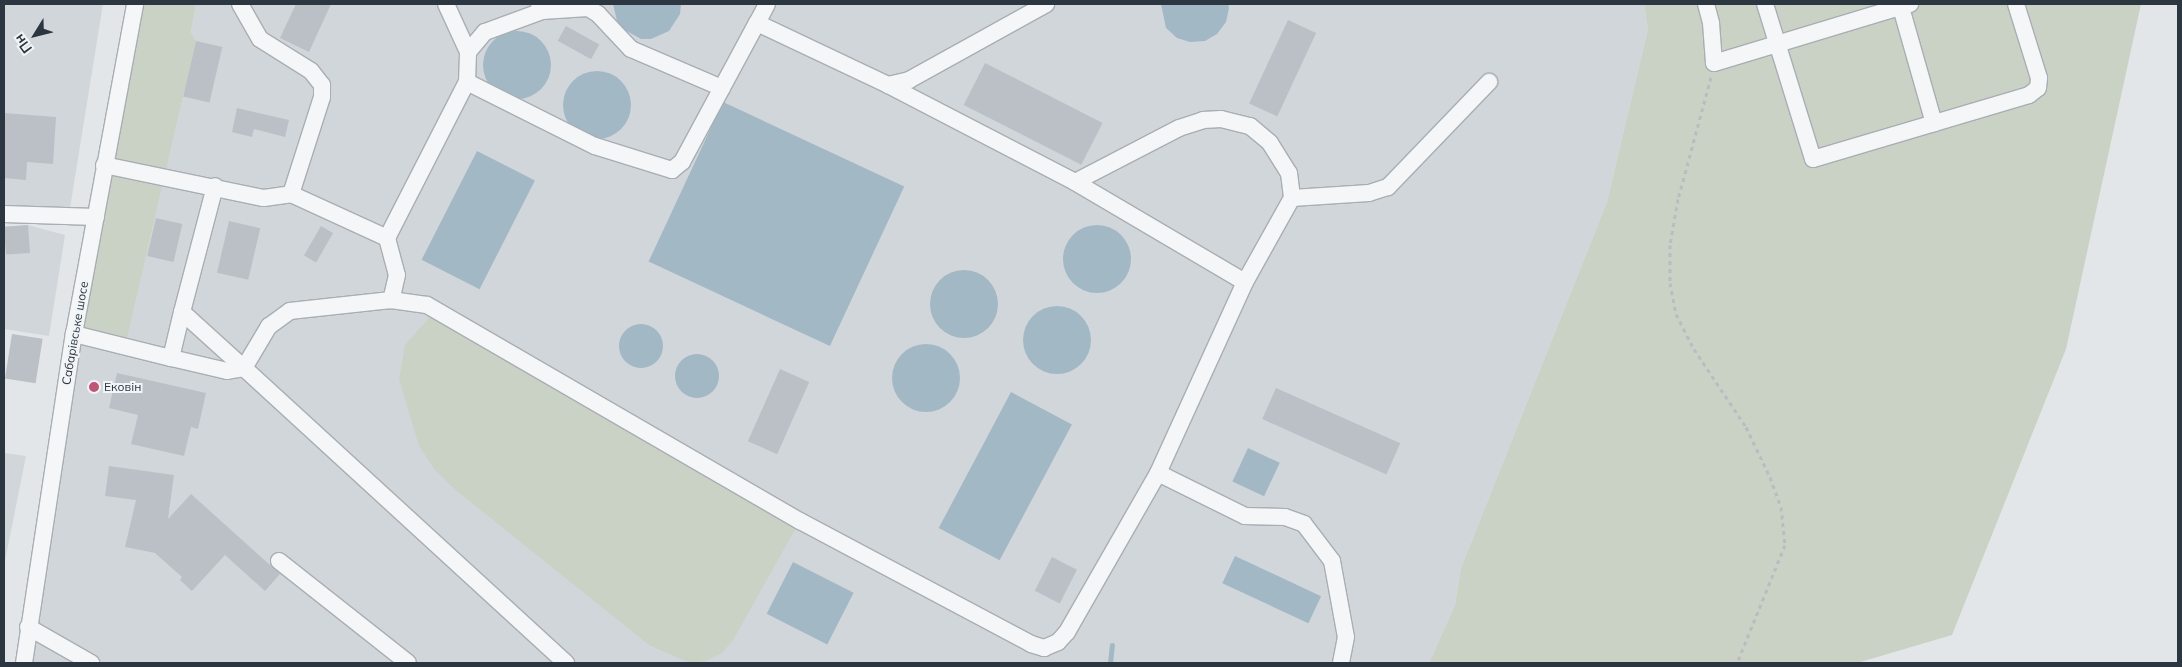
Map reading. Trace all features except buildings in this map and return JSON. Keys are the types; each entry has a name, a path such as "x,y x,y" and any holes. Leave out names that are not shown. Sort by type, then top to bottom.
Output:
{"street":[{"name":"Сабарівське шосе","path":"24,663 74,334 135,4"},
{"path":"240,4 260,39 311,71 322,85 322,97 291,194"},
{"path":"391,300 398,275 387,238 467,82 468,52 446,4"},
{"path":"467,82 595,146 668,171 682,162 766,4"},
{"path":"888,85 909,80 1046,4"},
{"path":"1706,4 1711,23 1714,63 1777,42 1904,5 1934,124"},
{"path":"1765,4 1813,159 2030,96 2038,88 2039,78 2016,4"},
{"path":"468,52 485,32 541,7 592,10 631,49 722,88"},
{"path":"757,23 888,85 1075,182 1245,282"},
{"path":"1292,198 1369,193 1388,187 1489,82"},
{"path":"74,334 227,371 244,368 269,326 290,311 391,300 421,303 800,521 1038,647 1052,646 1067,632 1158,473 1245,282 1292,198 1289,172 1279,153 1250,126 1226,120 1203,120 1179,128 1075,182"},
{"path":"104,165 215,186 264,198 291,194 387,238"},
{"path":"171,358 215,186"},
{"path":"4,214 96,216"},
{"path":"182,312 566,663"},
{"path":"1158,473 1245,516 1285,517 1304,524 1332,561 1346,637 1341,663"},
{"path":"279,561 408,663"},
{"path":"28,627 91,663"}],"path":[{"path":"1714,63 1678,199 1670,245 1670,283 1676,314 1694,349 1746,427 1770,477 1781,507 1785,545 1736,663"}],"shaded area":[{"path":"4,4 103,4 70,208 4,207"},
{"path":"139,4 196,4 191,32 196,41 125,347 74,334"},
{"path":"196,4 1644,4 1648,29 1607,202 1461,568 1455,605 1429,663 24,663 74,334 125,346 196,41 191,32"},
{"path":"1644,4 2141,4 2066,349 1952,635 1857,663 1429,663 1455,605 1461,568 1607,202 1648,29"},
{"path":"28,225 65,235 49,336 4,329 4,227"},
{"path":"436,310 800,521 733,640 722,653 705,661 690,663 649,645 452,487 435,470 419,446 399,379 405,345"},
{"path":"4,453 26,456 4,566"}],"water":[{"path":"613,4 681,4 680,14 669,31 651,39 641,39 623,29 617,21"},
{"path":"1161,4 1228,4 1229,8 1226,22 1217,34 1205,41 1190,42 1177,38 1166,28"},
{"path":"517,31 530,34 541,41 548,52 551,65 548,78 541,89 530,96 517,99 504,96 493,89 486,78 483,65 486,52 493,41 504,34"},
{"path":"597,71 610,74 621,81 628,92 631,105 628,118 621,129 610,136 597,139 584,136 573,129 566,118 563,105 566,92 573,81 584,74"},
{"path":"723,102 904,187 830,346 649,262"},
{"path":"477,151 535,181 480,289 422,260"},
{"path":"1097,225 1110,228 1121,235 1128,246 1131,259 1128,272 1121,283 1110,290 1097,293 1084,290 1073,283 1066,272 1063,259 1066,246 1073,235 1084,228"},
{"path":"964,270 977,273 988,280 995,291 998,304 995,317 988,328 977,335 964,338 951,335 940,328 933,317 930,304 933,291 940,280 951,273"},
{"path":"1057,306 1070,309 1081,316 1088,327 1091,340 1088,353 1081,364 1070,371 1057,374 1044,371 1033,364 1026,353 1023,340 1026,327 1033,316 1044,309"},
{"path":"641,324 653,328 659,334 663,346 659,358 653,364 641,368 629,364 623,358 619,346 623,334 629,328"},
{"path":"926,344 939,347 950,354 957,365 960,378 957,391 950,402 939,409 926,412 913,409 902,402 895,391 892,378 895,365 902,354 913,347"},
{"path":"697,354 709,358 715,364 719,376 715,388 709,394 697,398 685,394 679,388 675,376 679,364 685,358"},
{"path":"1011,392 1072,424 1000,560 939,528"},
{"path":"1248,448 1280,463 1264,496 1232,482"},
{"path":"1235,556 1321,596 1308,623 1222,583"},
{"path":"793,562 854,593 827,645 767,614"}],"waterway":[{"path":"1110,663 1112,645"}],"place":[{"name":"Ековін","path":"94,387"}]}
